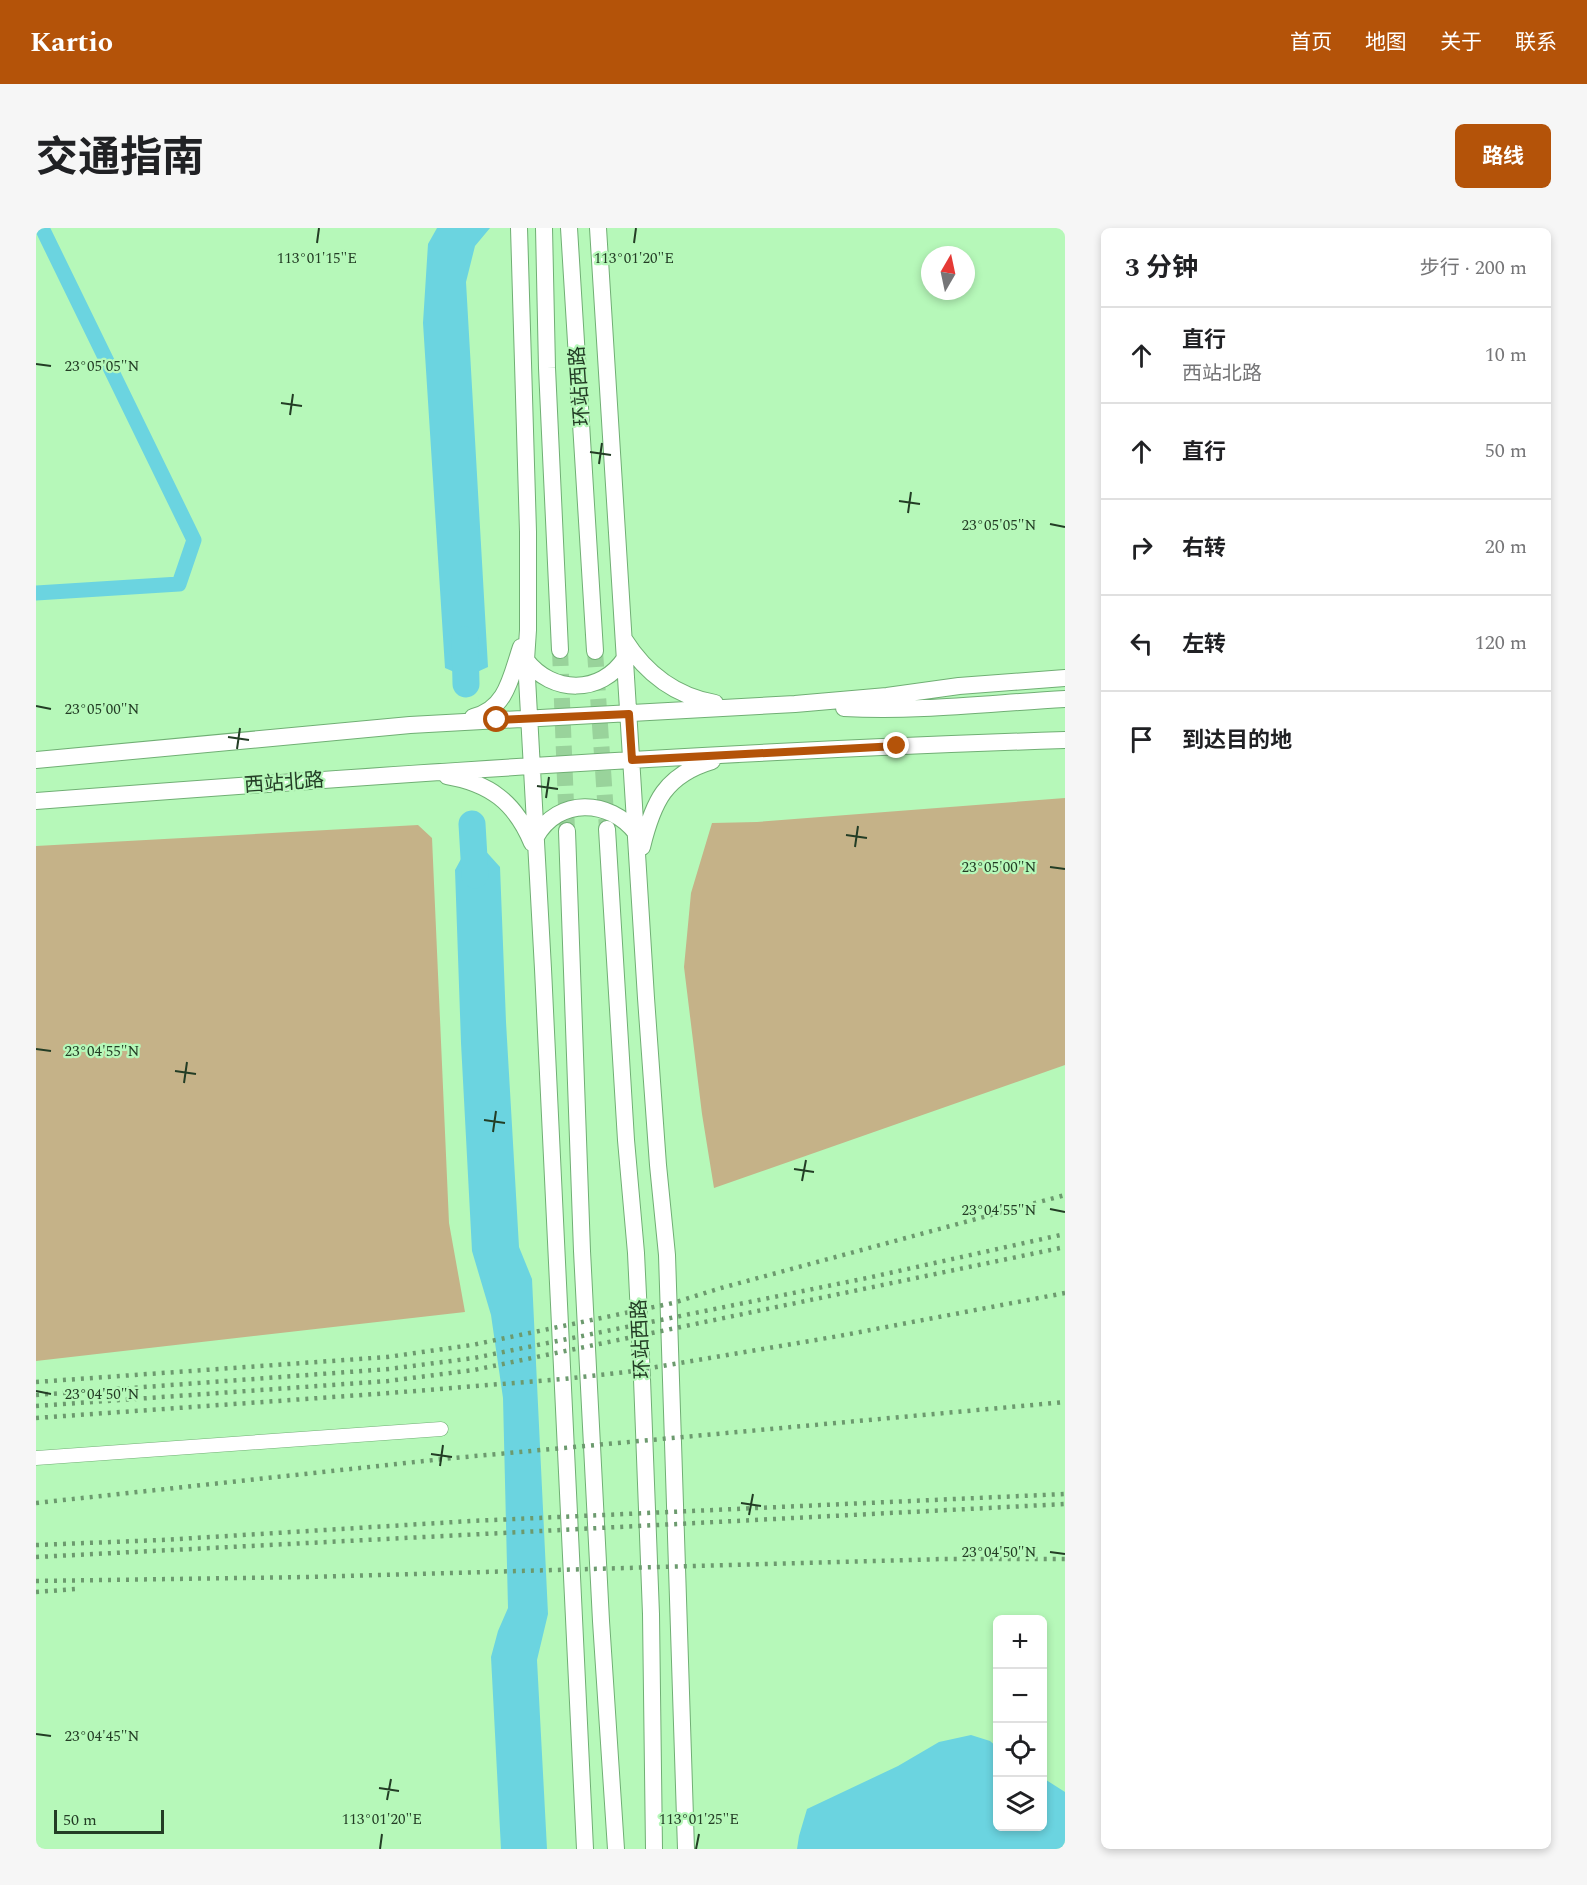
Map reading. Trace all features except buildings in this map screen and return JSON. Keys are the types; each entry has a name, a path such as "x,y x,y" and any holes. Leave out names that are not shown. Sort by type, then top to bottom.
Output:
{"main road":[{"path":"519,228 528,532 526,660 585,1849"},
{"name":"环站西路","path":"543,228 560,650"},
{"name":"环站西路","path":"569,228 595,651"},
{"path":"598,228 658,1165 667,1255 686,1849"},
{"path":"438,723 476,717 496,706 508,690 520,648 528,630"},
{"path":"624,639 641,664 676,691 709,702 740,708"},
{"path":"526,660 533,669 550,681 558,684 578,685 600,681 609,676 625,658"},
{"path":"36,760 438,723 740,708 1065,678"},
{"path":"795,704 890,710 1065,699"},
{"path":"638,862 652,812 659,796 669,784 683,773 699,765 731,755 1065,740"},
{"path":"1021,741 1065,747"},
{"name":"西站北路","path":"36,801 424,772 731,755"},
{"path":"424,772 459,778 493,791 519,817 537,855"},
{"path":"536,837 541,828 558,814 595,807 619,816 636,833"},
{"name":"环站西路","path":"607,829 626,1140 636,1253 651,1614 654,1849"},
{"path":"567,831 582,1251 601,1621 616,1849"}],"street":[{"path":"36,1458 441,1429"}],"shaded area":[{"path":"1065,798 1065,1065 714,1188 702,1114 684,967 691,893 712,823 757,822"},
{"path":"418,825 432,838 449,1223 465,1312 36,1361 36,846"}],"water":[{"path":"437,228 490,228 475,246 466,282 488,667 466,677 445,668 423,323 428,244"},
{"path":"473,837 500,867 519,1247 532,1279 548,1614 537,1660 547,1849 501,1849 491,1657 498,1631 508,1608 503,1398 491,1315 472,1251 455,870"},
{"path":"971,1735 993,1744 993,1831 1047,1831 1047,1781 1065,1792 1065,1849 797,1849 807,1809 898,1766 939,1742"}],"waterway":[{"path":"36,593 179,584 194,540 42,228"},
{"path":"465,640 466,684"},
{"path":"472,824 475,875"}],"tunnel":[{"path":"560,650 567,831"},
{"path":"595,651 607,829"}],"railway":[{"path":"36,1382 387,1357 472,1345 673,1303 1065,1195"},
{"path":"36,1395 389,1369 474,1358 867,1278 1065,1234"},
{"path":"36,1406 388,1381 474,1370 1065,1247"},
{"path":"36,1418 390,1393 627,1372 839,1336 1065,1293"},
{"path":"36,1503 443,1459 1065,1402"},
{"path":"36,1545 162,1540 471,1521 1065,1494"},
{"path":"36,1557 1065,1504"},
{"path":"36,1581 308,1577 943,1559 1065,1559"},
{"path":"36,1592 76,1589"}],"route":[{"path":"497,720 629,714 632,760 897,746"}]}
